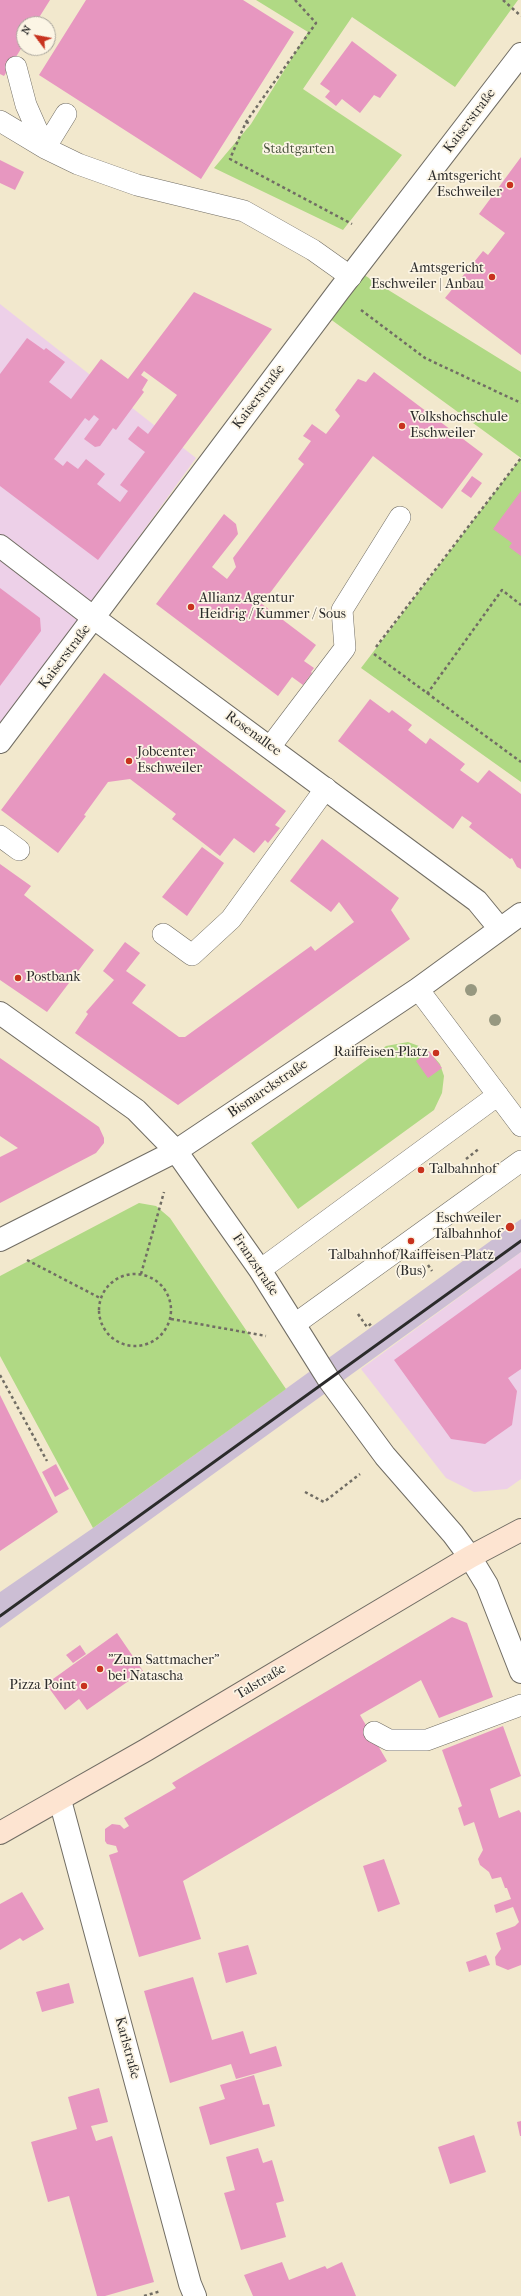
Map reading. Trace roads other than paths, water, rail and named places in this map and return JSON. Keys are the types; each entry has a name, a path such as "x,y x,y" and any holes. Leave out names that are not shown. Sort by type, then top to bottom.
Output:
{"main road":[{"name":"Talstraße","path":"0,1833 60,1800 470,1557 521,1530"}],"street":[{"name":"Kaiserstraße","path":"0,742 344,285 521,54"},
{"name":"Rosenallee","path":"0,546 94,618 477,900 500,929"},
{"name":"Bismarckstraße","path":"0,1240 176,1151 418,989 521,914"},
{"name":"Franzstraße","path":"0,1013 136,1110 176,1151 260,1270 329,1380 385,1456 470,1557 487,1585 521,1672"},
{"name":"Karlstraße","path":"60,1800 188,2276 195,2296"}],"lane":[{"path":"16,66 26,105 45,148"},
{"path":"45,148 66,114"},
{"path":"0,121 45,148 78,164 137,185 244,211 313,250 344,285"},
{"path":"270,747 345,648 342,610 400,517"},
{"path":"163,934 192,955 231,919 326,788"},
{"path":"0,836 19,850"},
{"path":"418,989 521,1126"},
{"path":"260,1270 498,1095"},
{"path":"300,1334 521,1162"},
{"path":"374,1732 389,1740 427,1740 521,1705"}],"railway":[{"path":"0,1616 521,1241"}],"place":[{"name":"Amtsgericht Eschweiler","path":"510,185"},
{"name":"Amtsgericht Eschweiler | Anbau","path":"492,277"},
{"name":"Volkshochschule Eschweiler","path":"402,426"},
{"name":"Allianz Agentur Heidrig / Kummer / Sous","path":"191,607"},
{"name":"Jobcenter Eschweiler","path":"129,761"},
{"name":"Postbank","path":"18,978"},
{"name":"Raiffeisen-Platz","path":"436,1053"},
{"name":"Talbahnhof","path":"421,1170"},
{"name":"Eschweiler Talbahnhof","path":"510,1227"},
{"name":"Talbahnhof/Raiffeisen-Platz (Bus)","path":"411,1241"},
{"name":"\"Zum Sattmacher\" bei Natascha","path":"100,1669"},
{"name":"Pizza Point","path":"84,1686"}],"park label":[{"name":"Stadtgarten","path":"299,150"}]}
